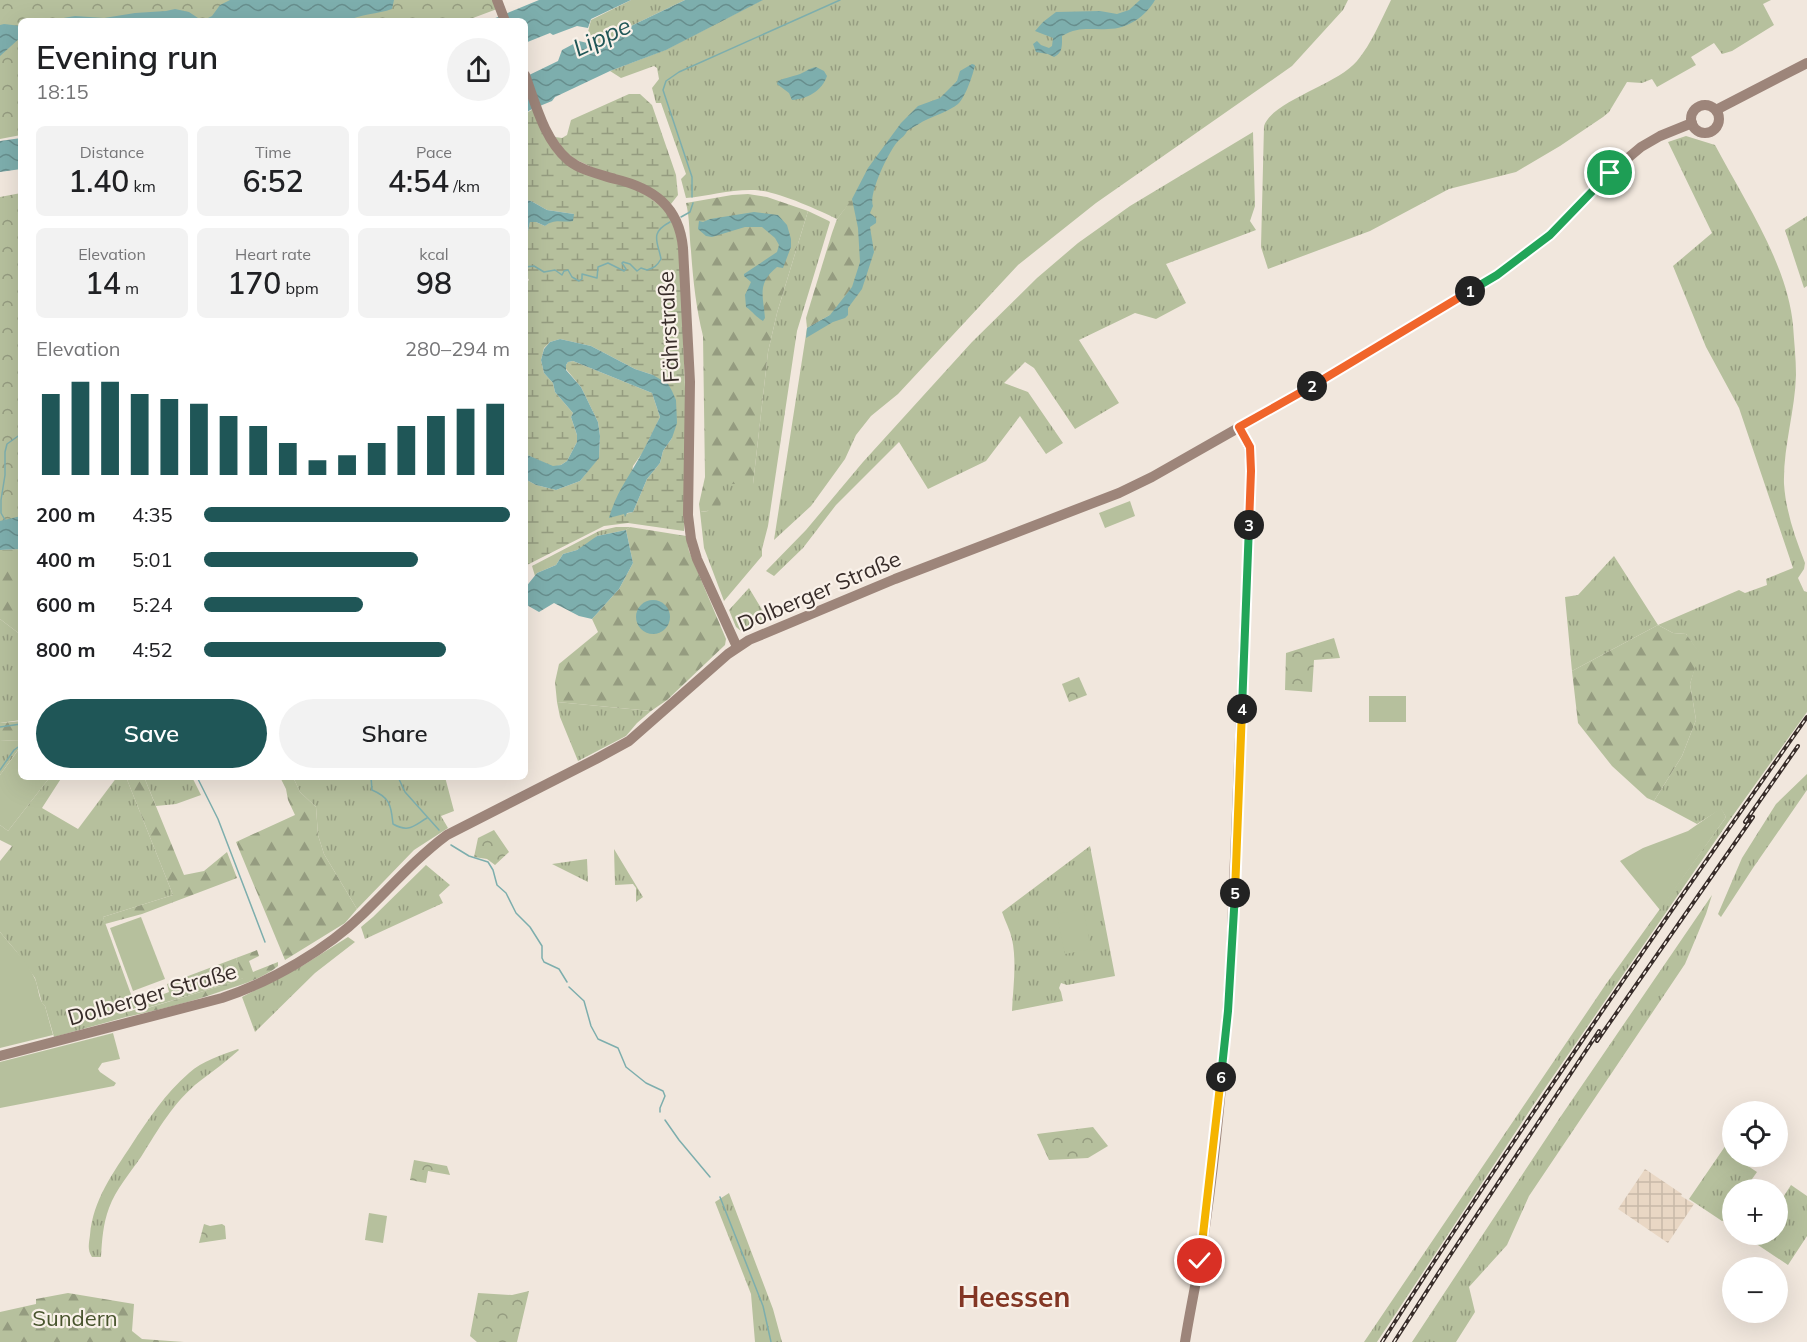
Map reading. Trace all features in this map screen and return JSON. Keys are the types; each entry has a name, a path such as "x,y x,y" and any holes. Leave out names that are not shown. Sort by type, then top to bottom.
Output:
{"main road":[{"path":"1716,110 1807,63"},
{"name":"Fährstraße","path":"528,83 552,141 569,161 583,169 653,193 666,204 681,232 690,370 688,515 690,539 737,647"},
{"path":"1708,105 1716,110 1719,119 1713,131 1700,132 1693,126 1692,113 1699,106 1708,105"},
{"name":"Dolberger Straße","path":"0,1056 222,998 284,969 351,925 427,850 447,835 629,741 737,647 767,632 895,579 1119,493 1152,477 1317,383 1497,275 1550,235 1610,173 1641,147 1660,136 1692,123"},
{"path":"1185,1342 1202,1246 1212,1168 1231,955 1251,471 1250,447 1239,427"}],"green space":[{"path":"0,0 493,0 497,9 473,18 18,18 18,136 0,139"},
{"path":"631,0 685,0 633,25 600,46 590,42 588,32 591,20"},
{"path":"762,0 1348,0 1343,10 1292,66 1096,203 1018,265 898,394 871,416 856,435 845,459 811,506 774,540 807,328 830,315 852,200 837,219 796,201 764,191 737,191 686,198 681,179 686,174 661,103 656,103 652,88 659,79 657,68 654,66 621,78 610,71 665,50"},
{"path":"1391,0 1771,0 1763,4 1774,25 1732,51 1722,54 1714,43 1691,57 1696,65 1657,87 1652,79 1642,83 1627,82 1609,112 1603,117 1516,172 1449,189 1370,231 1268,269 1261,247 1264,126 1269,117 1279,109 1348,70 1372,39"},
{"path":"629,94 640,94 652,105 676,175 678,195 671,204 568,156 555,137 562,138 567,135 571,120"},
{"path":"535,108 559,156 640,190 669,213 680,243 687,446 684,531 628,523 604,526 528,564 528,481 556,490 580,481 599,457 598,422 581,387 566,369 568,362 573,361 652,393 660,417 643,452 633,466 625,514 633,512 647,479 660,463 663,451 672,438 653,375 635,369 591,346 560,339 550,342 544,348 541,360 544,373 553,383 555,392 573,413 571,417 577,442 567,461 561,465 553,467 528,455 528,231 530,222 545,226 574,214 547,210 528,200 528,112"},
{"path":"1253,132 1255,206 1250,221 1256,230 1166,264 1186,303 1156,319 1135,313 1079,340 1119,403 1075,429 1034,368 1025,362 1004,383 1028,392 1063,443 1046,454 1020,416 986,461 928,489 899,442 836,505 803,548 774,576 766,571 806,530 863,462 972,342 1037,278 1078,243 1130,206"},
{"path":"1686,136 1715,145 1763,232 1789,302 1796,375 1785,457 1784,484 1794,534 1805,563 1798,578 1804,591 1807,592 1807,712 1534,1104 1377,1342 1364,1342 1606,984 1726,817 1721,809 1697,824 1654,801 1682,756 1696,720 1690,684 1699,653 1686,634 1673,633 1658,625 1739,590 1745,593 1767,585 1766,579 1793,568 1739,408 1706,347 1673,266 1712,233 1668,142"},
{"path":"18,194 18,520 0,536 0,197"},
{"path":"748,194 767,197 808,211 777,313 768,352 753,484 723,484 720,509 700,512 699,504 705,477 703,336 695,294 686,203"},
{"path":"852,199 858,228 860,262 852,287 830,315 807,328 806,318 832,233 837,219"},
{"path":"808,211 830,222 797,331 762,556 724,601 704,548 700,512 708,511 722,484 753,484 768,352 777,313"},
{"path":"1807,216 1807,286 1804,288 1785,230"},
{"path":"1130,501 1135,516 1105,528 1099,513"},
{"path":"630,527 626,530 597,536 589,544 563,554 556,565 535,576 532,566 599,531"},
{"path":"630,527 686,536 689,551 726,639 725,645 667,700 651,711 557,702 555,682 559,664 598,632 592,619 619,589 633,563 626,530"},
{"path":"18,549 18,633 0,619 0,550"},
{"path":"1614,556 1658,625 1572,671 1565,597 1578,595"},
{"path":"749,588 764,613 776,616 741,631 736,627 729,610"},
{"path":"0,619 18,633 18,720 0,723"},
{"path":"1658,625 1673,633 1686,634 1700,653 1690,684 1696,720 1682,756 1654,801 1647,798 1612,766 1578,723 1572,671"},
{"path":"1334,638 1340,658 1314,660 1312,692 1285,690 1286,653"},
{"path":"1079,677 1087,695 1069,702 1062,684"},
{"path":"1369,696 1406,696 1406,722 1369,722"},
{"path":"557,702 651,711 626,736 578,761 560,717"},
{"path":"18,721 18,741 0,740 0,723"},
{"path":"0,740 18,741 18,750 0,775"},
{"path":"18,750 18,780 48,780 8,831 0,825 0,775"},
{"path":"1807,774 1807,790 1721,917 1718,914 1742,858 1776,804"},
{"path":"48,780 60,780 42,808 78,829 115,780 127,780 173,895 103,917 136,1008 126,1011 126,1017 54,1037 35,978 0,932 0,861 12,846 0,840 0,825 8,831"},
{"path":"127,780 145,780 184,875 204,871 227,852 237,878 142,914 105,924 103,917 173,895"},
{"path":"145,780 194,780 201,795 176,804 156,806"},
{"path":"282,780 294,780 300,792 316,807 318,835 324,854 357,909 345,923 285,960 236,842 295,815"},
{"path":"294,780 446,780 454,811 441,816 448,828 414,850 357,909 324,854 318,835 316,807 300,792"},
{"path":"1721,808 1726,817 1660,910 1620,861 1643,848 1688,831"},
{"path":"494,830 509,852 495,865 487,859 474,857 478,838"},
{"path":"1090,846 1115,976 1067,985 1061,983 1059,988 1063,1001 1012,1011 1013,948 1002,912"},
{"path":"614,849 643,897 636,902 636,888 633,884 615,885"},
{"path":"587,859 588,882 552,864"},
{"path":"426,865 450,885 439,895 443,903 365,939 361,927"},
{"path":"1712,895 1685,964 1529,1196 1507,1245 1469,1287 1475,1312 1456,1342 1412,1342 1559,1119"},
{"path":"1083,909 1091,949 1065,954 1057,914"},
{"path":"141,917 165,979 133,991 110,928"},
{"path":"0,932 32,972 53,1035 0,1048"},
{"path":"348,937 355,942 315,973 255,1032 242,997 302,966"},
{"path":"257,950 259,956 249,961 253,972 278,962 278,966 258,978 237,986 163,1009 126,1017 126,1012 148,1008 243,978 236,958"},
{"path":"236,958 244,978 147,1008 141,998 150,996 151,999 169,992 167,984"},
{"path":"113,1033 120,1059 102,1063 98,1069 116,1083 114,1086 0,1108 0,1062"},
{"path":"238,1049 191,1089 167,1116 115,1194 105,1220 101,1257 92,1257 89,1241 95,1210 100,1198 151,1116 172,1089 194,1069"},
{"path":"1093,1127 1108,1146 1088,1158 1049,1160 1037,1134"},
{"path":"1722,1151 1722,1167 1750,1167 1757,1172 1752,1179 1722,1179 1722,1221 1689,1199"},
{"path":"414,1160 447,1166 450,1175 428,1171 426,1183 410,1180"},
{"path":"1791,1185 1807,1196 1807,1236 1788,1265 1788,1257 1776,1257 1758,1245 1788,1245 1788,1190"},
{"path":"729,1193 773,1309 782,1342 755,1342 751,1294 715,1202"},
{"path":"369,1213 387,1216 383,1243 365,1240"},
{"path":"204,1224 225,1226 226,1239 199,1243"},
{"path":"529,1291 517,1342 477,1342 470,1336 478,1293 512,1295"},
{"name":"Sundern","path":"68,1293 134,1304 132,1331 142,1339 184,1342 0,1342 0,1312 36,1304 36,1299"}],"shaded area":[{"path":"1645,1169 1694,1204 1668,1243 1618,1209"}],"water":[{"path":"230,0 394,0 392,9 355,18 208,18 220,5"},
{"path":"539,0 631,0 591,19 588,28 577,26 528,42 528,18 495,18"},
{"path":"685,0 763,0 666,50 610,71 528,112 528,76 558,61 562,50 579,41 600,46 633,25"},
{"path":"1140,0 1155,0 1147,11 1123,27 1085,29 1068,33 1062,36 1062,46 1054,57 1036,52 1033,44 1037,41 1049,48 1052,46 1053,38 1035,31 1056,12 1100,11 1117,14 1129,10"},
{"path":"175,9 189,12 198,18 104,18"},
{"path":"75,16 104,18 63,18"},
{"path":"0,25 18,26 18,40 0,56"},
{"path":"972,64 975,65 971,80 958,104 907,131 894,146 880,173 872,200 873,206 870,213 876,218 876,223 870,227 874,252 862,289 848,308 848,315 845,318 833,322 806,338 807,328 830,315 852,287 860,262 858,228 852,199 868,168 901,123 918,106 940,98 957,81 960,71"},
{"path":"816,67 824,71 827,76 822,86 808,96 792,100 789,93 777,84 780,80"},
{"path":"18,138 18,169 0,172 0,141"},
{"path":"528,200 547,210 574,214 573,221 555,221 545,226 530,222 528,231"},
{"path":"754,212 778,215 787,225 791,239 791,247 783,268 777,267 766,278 763,290 765,318 763,321 746,307 745,295 751,282 744,274 777,252 779,245 775,238 762,227 745,227 712,237 706,236 698,229 699,221"},
{"path":"560,339 591,346 668,384 676,400 677,423 672,438 663,451 660,463 647,479 633,512 627,513 625,517 624,514 609,518 620,491 660,417 652,393 573,361 568,362 566,370 581,387 598,422 599,458 580,481 556,490 528,481 528,455 553,466 561,465 567,461 577,442 571,417 573,413 555,392 553,383 544,373 541,360 544,349 550,342"},
{"path":"18,517 18,549 0,550 0,521"},
{"path":"626,530 633,563 619,589 592,619 579,616 554,603 539,612 528,606 528,584 537,573 556,565 563,554 577,550 597,536"},
{"path":"653,600 665,605 670,617 665,629 653,634 641,629 636,617 641,605"}],"waterway":[{"path":"692,197 692,177 663,90 666,81 679,72 840,0"},
{"path":"681,217 690,212 693,203"},
{"path":"528,267 534,266 544,272 555,270 562,275 568,270 572,277 579,281 582,279 582,274 597,278 598,267 608,263 624,271 626,269 623,262 630,264 637,271 641,268 647,270 661,259 656,238 659,230 670,222"},
{"path":"5,520 1,513 5,452 7,444 18,436"},
{"path":"0,727 18,724"},
{"path":"0,770 18,747"},
{"path":"198,780 218,819 265,942"},
{"path":"371,780 372,790 383,796 389,803 393,824 407,828 427,818"},
{"path":"399,780 405,792 439,830"},
{"path":"451,845 469,856 488,862 497,885 506,893 516,913 530,927 542,946 544,962 559,969 567,982"},
{"path":"569,987 584,1001 591,1026 598,1039 618,1048 626,1067 646,1083 663,1091 665,1096 660,1112"},
{"path":"665,1120 710,1177"},
{"path":"720,1197 763,1306 771,1342"}],"railway":[{"path":"1382,1342 1591,1027 1807,717"},
{"path":"1745,822 1798,746"},
{"path":"1597,1041 1753,817"},
{"path":"1394,1342 1599,1031"}],"district":[{"name":"Heessen","path":"1014,1297"}],"route":[{"path":"1200,1261 1226,1031 1234,898 1251,471 1250,447 1239,427 1497,275 1550,235 1610,173"}],"water label":[{"name":"Lippe","path":"602,37"}]}
